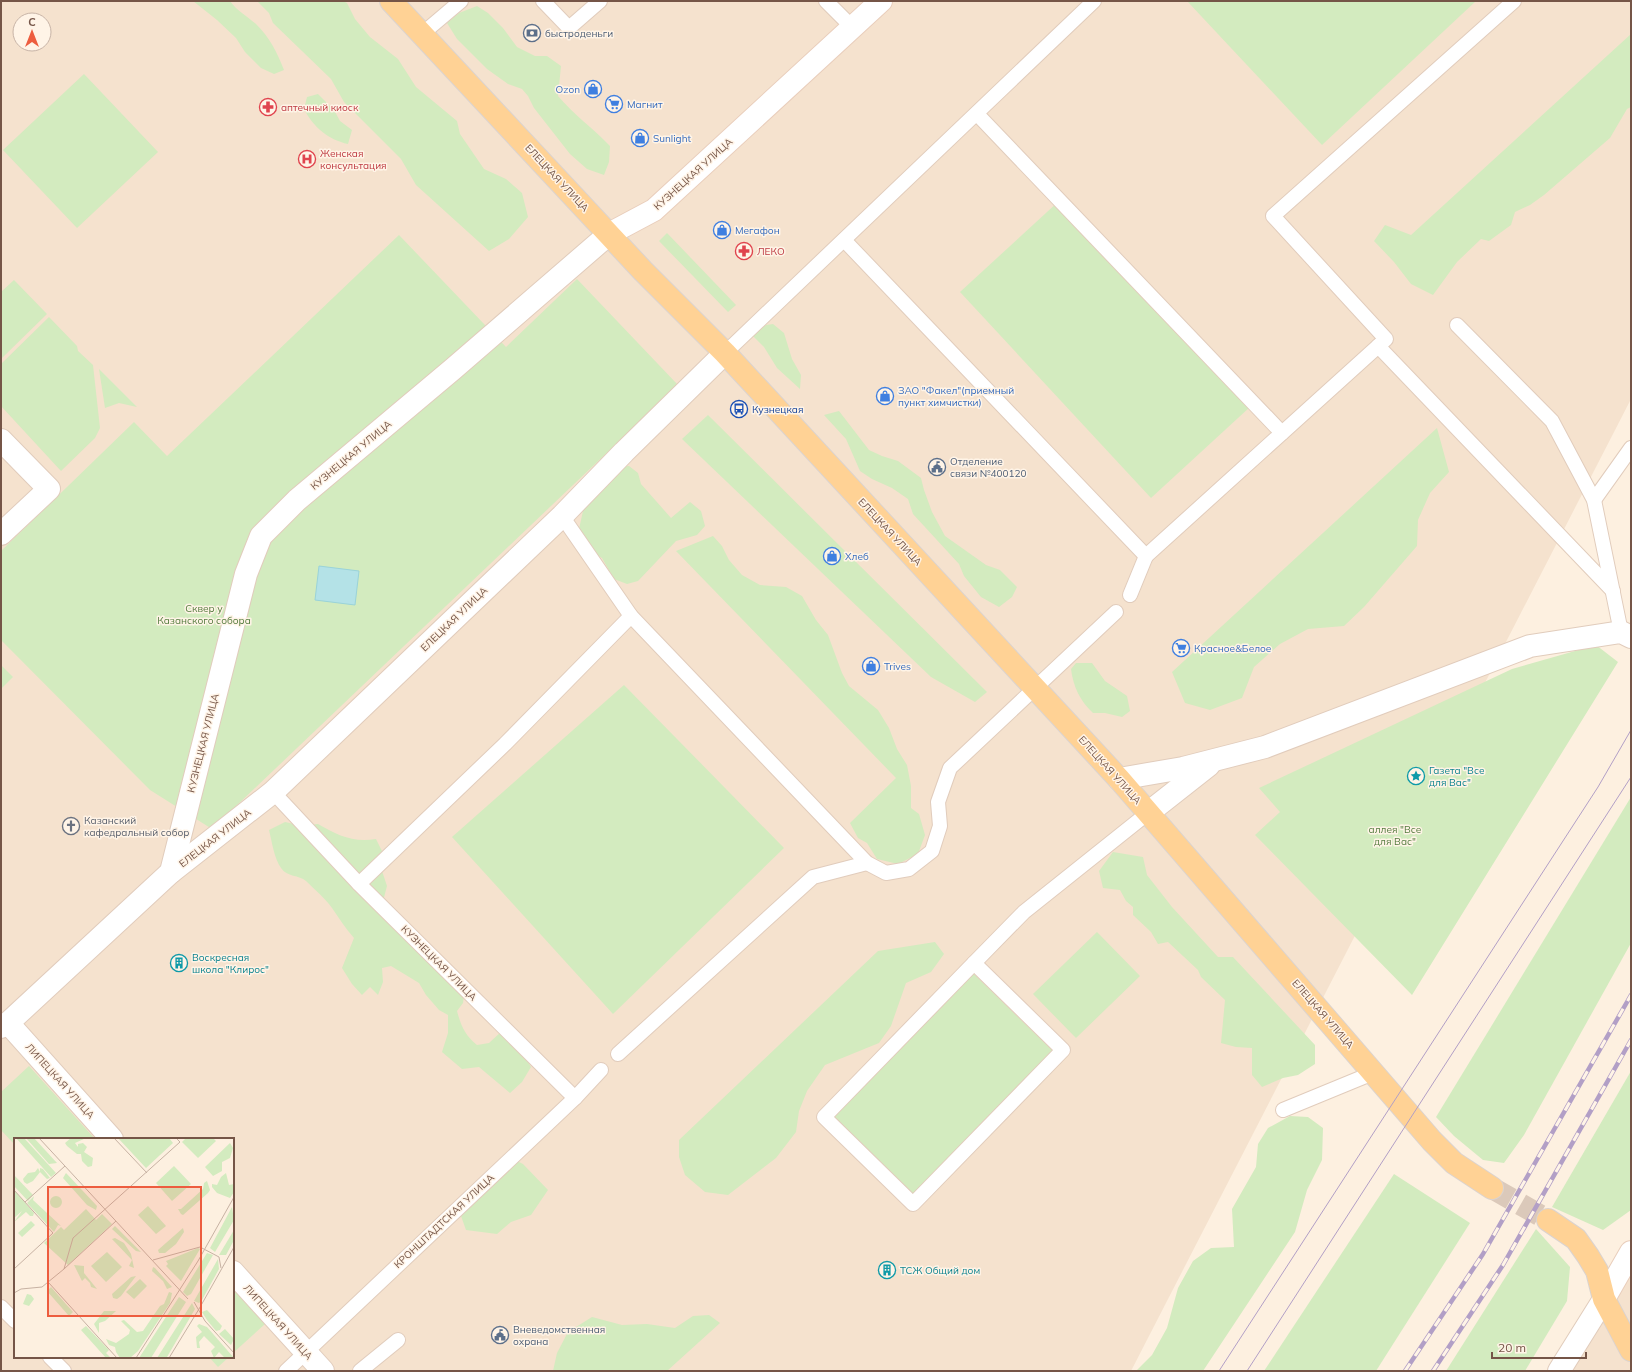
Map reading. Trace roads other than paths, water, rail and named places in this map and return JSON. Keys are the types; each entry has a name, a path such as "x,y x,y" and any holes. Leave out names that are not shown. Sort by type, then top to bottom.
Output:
{"main road":[{"name":"ЕЛЕЦКАЯ УЛИЦА","path":"391,1 609,234 725,353 1119,779 1438,1147 1454,1163 1492,1188"},
{"path":"1548,1220 1576,1240 1588,1256 1597,1271 1604,1300 1631,1350"}],"street":[{"name":"КУЗНЕЦКАЯ УЛИЦА","path":"171,872 246,574 261,536 297,500 453,369 609,234 654,210 881,1"},
{"name":"ЕЛЕЦКАЯ УЛИЦА","path":"171,872 273,792 562,516 624,452 725,353"},
{"path":"1,440 49,489 1,534"},
{"path":"1119,779 1215,760 1266,748 1530,646 1626,634"},
{"path":"1148,813 1215,760"},
{"path":"3,1030 171,872"},
{"name":"ЛИПЕЦКАЯ УЛИЦА","path":"3,1030 111,1138"},
{"path":"1559,1371 1604,1300 1631,1252"},
{"name":"ЛИПЕЦКАЯ УЛИЦА","path":"234,1273 323,1371"}],"lane":[{"path":"422,34 461,1"},
{"path":"543,1 569,28 600,1"},
{"path":"826,1 852,28"},
{"path":"725,353 1094,1"},
{"path":"1130,595 1146,556 1386,339 1273,216 1514,1"},
{"path":"977,114 1282,433"},
{"path":"844,240 1146,556"},
{"path":"1457,325 1552,421 1594,500 1613,591 1626,634"},
{"path":"1378,346 1613,591"},
{"path":"1594,500 1631,448"},
{"path":"562,516 631,616 867,863 886,873 909,869 932,851 940,826 938,802 950,768 1116,612"},
{"path":"359,884 505,744 631,616"},
{"name":"КУЗНЕЦКАЯ УЛИЦА","path":"273,792 359,884 575,1098"},
{"path":"974,964 1063,1050 912,1204 824,1117 1024,912 1148,813"},
{"path":"618,1054 813,877 867,863"},
{"name":"КРОНШТАДТСКАЯ УЛИЦА","path":"286,1371 575,1098 601,1070"},
{"path":"1283,1110 1373,1072"},
{"path":"1,1307 14,1320"},
{"path":"360,1371 398,1340"},
{"path":"51,1358 64,1371"}],"water":[{"path":"319,566 359,571 355,605 315,600"}],"tunnel":[{"path":"1492,1188 1548,1220"}],"tram line":[{"path":"1219,1371 1598,787 1631,730"},
{"path":"1247,1371 1631,777"}],"railway":[{"path":"1405,1371 1483,1254 1631,995"},
{"path":"1433,1371 1503,1265 1631,1040"}],"place":[{"name":"быстроденьги","path":"532,33"},
{"name":"Ozon","path":"593,89"},
{"name":"Магнит","path":"614,104"},
{"name":"аптечный киоск","path":"268,107"},
{"name":"Sunlight","path":"640,138"},
{"name":"Женская консультация","path":"307,159"},
{"name":"Мегафон","path":"722,230"},
{"name":"ЛЕКО","path":"744,251"},
{"name":"ЗАО \"Факел\"(приемный пункт химчистки)","path":"885,396"},
{"name":"Кузнецкая","path":"739,409"},
{"name":"Отделение связи №400120","path":"937,467"},
{"name":"Хлеб","path":"832,556"},
{"name":"Красное&Белое","path":"1181,648"},
{"name":"Trives","path":"871,666"},
{"name":"Газета \"Все для Вас\"","path":"1416,776"},
{"name":"Казанский кафедральный собор","path":"71,826"},
{"name":"Воскресная школа \"Клирос\"","path":"179,963"},
{"name":"ТСЖ Общий дом","path":"887,1270"},
{"name":"Вневедомственная охрана","path":"500,1335"}],"park label":[{"name":"Сквер у Казанского собора","path":"204,614"},
{"name":"аллея \"Все для Вас\"","path":"1395,834"}]}
